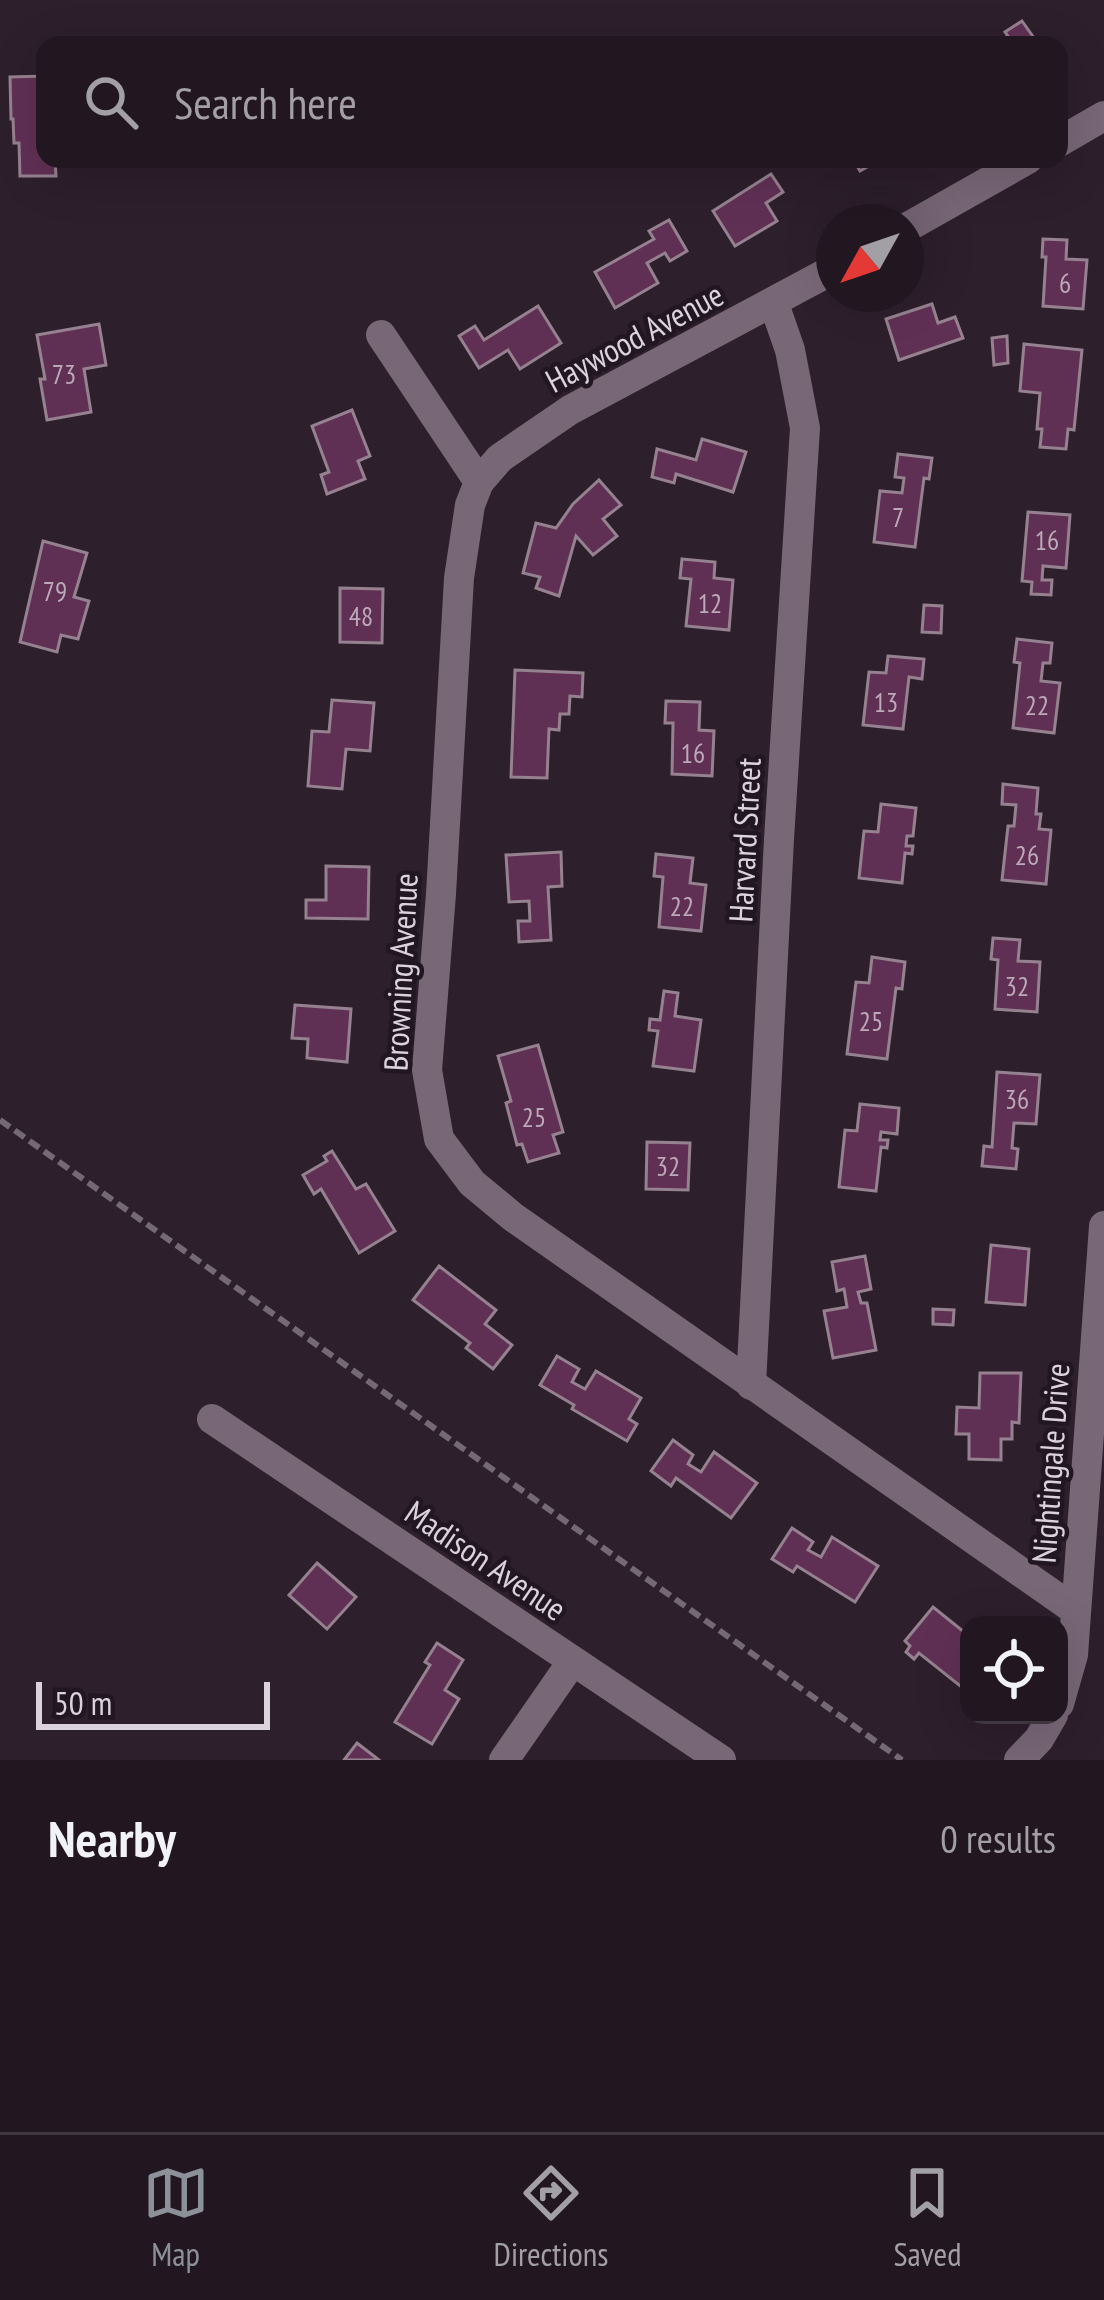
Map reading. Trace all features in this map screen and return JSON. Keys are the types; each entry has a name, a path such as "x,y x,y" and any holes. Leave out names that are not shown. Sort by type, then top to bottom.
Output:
{"street":[{"path":"1068,137 1104,116"},
{"path":"924,219 1012,168"},
{"name":"Haywood Avenue","path":"478,482 500,458 569,410 816,280"},
{"name":"Harvard Street","path":"751,1385 805,428 790,350 774,304"},
{"path":"380,335 478,482"},
{"name":"Browning Avenue","path":"478,482 459,578 427,1070 439,1139 472,1183 513,1217 1075,1610"},
{"name":"Nightingale Drive","path":"1068,1672 1104,1226"},
{"name":"Madison Avenue","path":"212,1419 721,1760"},
{"path":"504,1760 572,1662"},
{"path":"1018,1760 1048,1724"}],"path":[{"path":"0,1120 902,1760"}],"building":[{"path":"1022,21 1033,36 1008,36 1005,32"},
{"path":"36,76 36,168 56,168 56,176 20,176 10,77"},
{"path":"771,174 783,192 766,203 777,221 735,246 713,211"},
{"path":"669,220 687,251 670,261 665,253 647,263 658,283 615,308 595,272 654,239 649,231"},
{"path":"1043,239 1067,240 1066,259 1087,260 1083,309 1043,306"},
{"path":"932,304 938,323 955,317 963,338 899,360 886,319 924,312 924,307"},
{"path":"538,306 561,343 520,369 508,350 479,368 459,336 475,326 484,340"},
{"path":"99,324 106,365 84,369 91,412 47,420 37,335"},
{"path":"1007,336 1008,363 994,365 992,338"},
{"path":"1024,344 1082,350 1074,430 1068,429 1066,449 1040,447 1040,393 1020,391"},
{"path":"352,410 370,456 358,461 365,479 327,494 321,475 329,472 312,426"},
{"path":"702,439 746,452 733,492 676,474 674,483 652,477 657,449 696,460"},
{"path":"898,454 932,458 929,479 924,478 915,547 874,542 880,491 902,493 904,478 895,477"},
{"path":"599,480 621,505 603,519 617,536 593,555 576,536 559,596 536,588 540,577 523,573 536,523 556,528"},
{"path":"1028,512 1070,515 1066,568 1043,566 1042,580 1052,580 1051,595 1031,594 1032,582 1022,581"},
{"path":"43,541 87,553 74,597 89,601 78,639 61,635 57,652 20,642"},
{"path":"682,559 715,562 714,578 733,580 729,630 686,626 691,579 680,578"},
{"path":"340,588 383,589 382,643 340,642"},
{"path":"924,605 942,606 941,633 922,632"},
{"path":"1017,639 1052,643 1050,663 1043,663 1041,681 1060,683 1054,733 1013,728 1020,663 1014,662"},
{"path":"888,656 924,659 922,679 909,677 903,729 863,725 869,672 886,673"},
{"path":"515,670 583,673 582,697 570,696 569,714 560,714 559,730 549,729 547,778 511,777"},
{"path":"332,700 374,703 370,751 346,749 342,789 308,786 312,731 329,732"},
{"path":"666,701 700,702 699,730 714,731 712,776 672,774 673,723 665,723"},
{"path":"1003,784 1038,788 1039,829 1051,830 1046,884 1002,880 1008,826 1014,826 1016,805 1002,804"},
{"path":"881,804 916,808 913,836 907,836 906,846 913,846 912,854 905,853 902,883 859,878 864,831 878,832"},
{"path":"561,852 562,886 548,887 551,940 519,942 518,921 530,921 529,901 509,902 506,855"},
{"path":"656,854 693,858 690,883 706,885 701,931 659,927 663,877 654,876"},
{"path":"326,866 369,867 368,919 306,918 306,900 326,900"},
{"path":"993,938 1020,940 1018,961 1040,962 1037,1012 995,1009 998,960 991,959"},
{"path":"872,957 905,962 902,989 896,988 887,1059 847,1054 856,982 869,983"},
{"path":"664,991 678,993 675,1016 701,1020 694,1071 653,1066 658,1031 649,1030 650,1019 660,1020"},
{"path":"295,1005 351,1009 347,1062 307,1058 308,1039 292,1038"},
{"path":"538,1045 563,1132 553,1135 559,1153 528,1162 522,1144 517,1145 498,1056"},
{"path":"997,1072 1040,1075 1036,1124 1014,1123 1016,1169 982,1166 984,1146 992,1147"},
{"path":"860,1104 899,1108 897,1134 881,1132 880,1140 888,1140 887,1148 881,1147 876,1191 839,1187 845,1130 857,1131"},
{"path":"647,1142 690,1143 688,1190 646,1189"},
{"path":"332,1151 356,1189 366,1184 395,1231 359,1253 321,1189 314,1194 303,1175 327,1161 324,1156"},
{"path":"991,1245 1029,1249 1025,1305 986,1302"},
{"path":"865,1256 871,1289 858,1292 861,1303 867,1303 876,1350 833,1358 824,1311 847,1307 844,1289 837,1291 832,1262"},
{"path":"439,1266 496,1310 485,1324 512,1345 493,1369 466,1348 470,1343 413,1300"},
{"path":"933,1309 954,1310 953,1325 933,1324"},
{"path":"557,1356 579,1369 572,1382 585,1389 596,1371 641,1398 629,1419 637,1424 627,1441 540,1385"},
{"path":"980,1373 1021,1373 1019,1423 1012,1422 1012,1439 1001,1439 1001,1460 969,1459 969,1434 956,1434 957,1407 979,1408"},
{"path":"673,1440 693,1455 688,1464 701,1472 714,1452 757,1483 731,1518 676,1478 671,1486 651,1471"},
{"path":"792,1528 813,1542 808,1550 821,1557 832,1537 878,1566 855,1602 797,1566 793,1572 772,1559"},
{"path":"317,1563 356,1597 327,1629 289,1595"},
{"path":"933,1607 960,1629 960,1686 919,1653 914,1659 906,1652 910,1646 905,1641"},
{"path":"437,1643 463,1660 445,1690 459,1699 432,1744 395,1722 430,1665 425,1662"},
{"path":"357,1743 379,1760 344,1760"}]}
